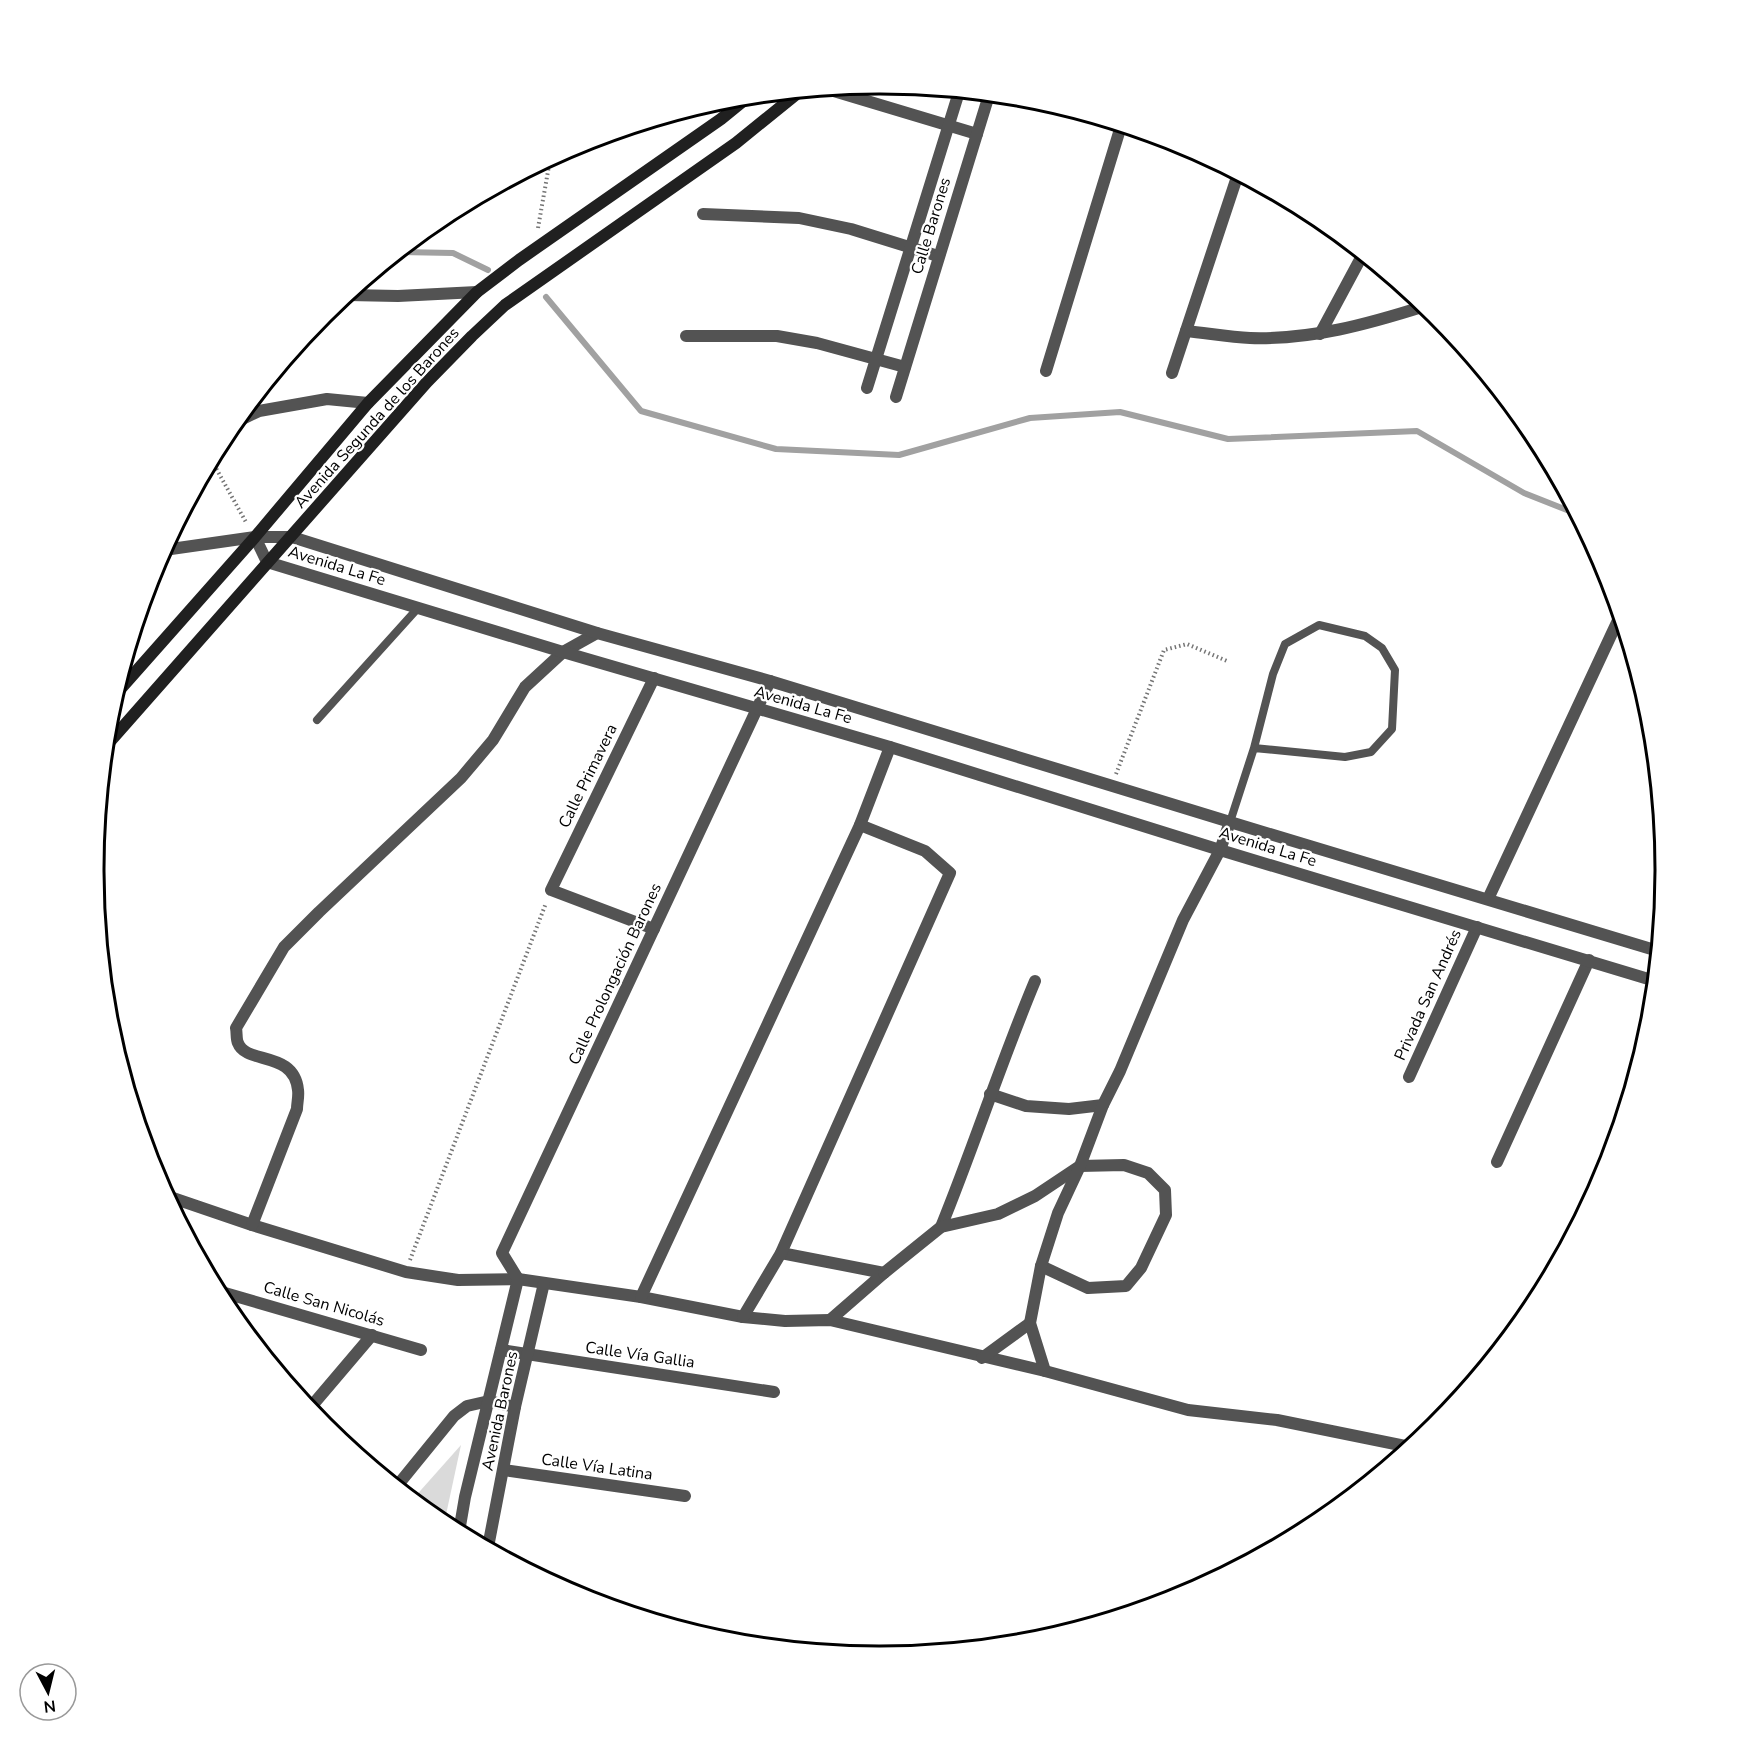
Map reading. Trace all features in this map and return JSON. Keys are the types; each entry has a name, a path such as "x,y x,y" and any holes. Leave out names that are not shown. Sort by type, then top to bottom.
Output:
{"main road":[{"name":"Avenida Segunda de los Barones","path":"117,734 427,382 505,305 736,143 789,100"},
{"name":"Avenida Segunda de los Barones","path":"128,680 255,537 368,403 477,292 534,249 734,108"}],"street":[{"path":"848,95 977,134"},
{"name":"Calle Barones","path":"867,388 957,99"},
{"name":"Calle Barones","path":"896,397 987,102"},
{"path":"1046,371 1119,133"},
{"path":"1172,373 1236,181"},
{"path":"703,214 799,218 850,229 939,256"},
{"path":"1320,334 1359,261"},
{"path":"361,295 398,296 477,292"},
{"path":"1186,331 1250,338 1320,334 1369,324 1415,309"},
{"path":"686,336 777,336 817,343 905,367"},
{"path":"254,414 327,399 368,403"},
{"path":"175,548 255,537"},
{"name":"Avenida La Fe","path":"1648,979 890,747 563,652 267,562 255,537 292,537 597,633 770,681 1651,949"},
{"path":"1488,899 1615,626"},
{"path":"252,1225 297,1109 298,1089 293,1073 281,1063 245,1052 238,1044 236,1028 284,948 461,777 493,740 525,687 563,652 597,633"},
{"name":"Calle Primavera","path":"551,890 654,678"},
{"name":"Calle Prolongación Barones","path":"518,1279 502,1253 770,681"},
{"path":"641,1297 860,825 890,747"},
{"path":"1045,1371 1030,1323 1041,1266 1058,1213 1080,1167 1103,1105 1120,1071 1183,920 1220,849 1230,822"},
{"path":"743,1317 781,1253 950,873 925,851 860,825"},
{"path":"551,890 654,929"},
{"name":"Privada San Andrés","path":"1409,1077 1477,927"},
{"path":"1497,1162 1589,960"},
{"path":"941,1227 1035,981"},
{"path":"990,1094 1026,1106 1069,1109 1103,1105"},
{"path":"830,1320 941,1227 998,1214 1035,1196 1080,1167 1124,1165 1148,1173 1165,1190 1166,1215 1141,1268 1125,1286 1088,1288 1041,1266"},
{"path":"178,1200 406,1272 458,1280 518,1279 641,1297 743,1317 785,1321 830,1320 982,1358 1045,1371 1188,1410 1277,1420 1400,1445"},
{"path":"781,1253 884,1273"},
{"name":"Avenida Barones","path":"461,1522 518,1279"},
{"name":"Avenida Barones","path":"489,1540 515,1407 544,1283"},
{"name":"Calle San Nicolás","path":"231,1295 421,1350"},
{"path":"982,1358 1030,1323"},
{"path":"316,1401 372,1335"},
{"name":"Calle Vía Gallia","path":"501,1350 774,1392"},
{"path":"402,1480 454,1416 467,1406 489,1401 515,1407"},
{"name":"Calle Vía Latina","path":"504,1470 685,1496"}],"lane":[{"path":"317,720 418,608"},
{"path":"1230,822 1254,748 1272,674 1285,644 1319,625 1365,636 1382,648 1395,670 1392,729 1371,752 1344,757 1254,748"}],"path":[{"path":"534,249 548,169"},
{"path":"216,469 255,537"},
{"path":"1111,786 1164,650 1187,644 1227,661"},
{"path":"406,1272 551,890"}],"shaded area":[{"path":"461,1445 446,1513 419,1493"}],"waterway":[{"path":"412,252 453,253 488,270"},
{"path":"546,297 641,411 776,449 899,455 1030,418 1120,412 1228,439 1417,431 1524,493 1567,510"}]}
